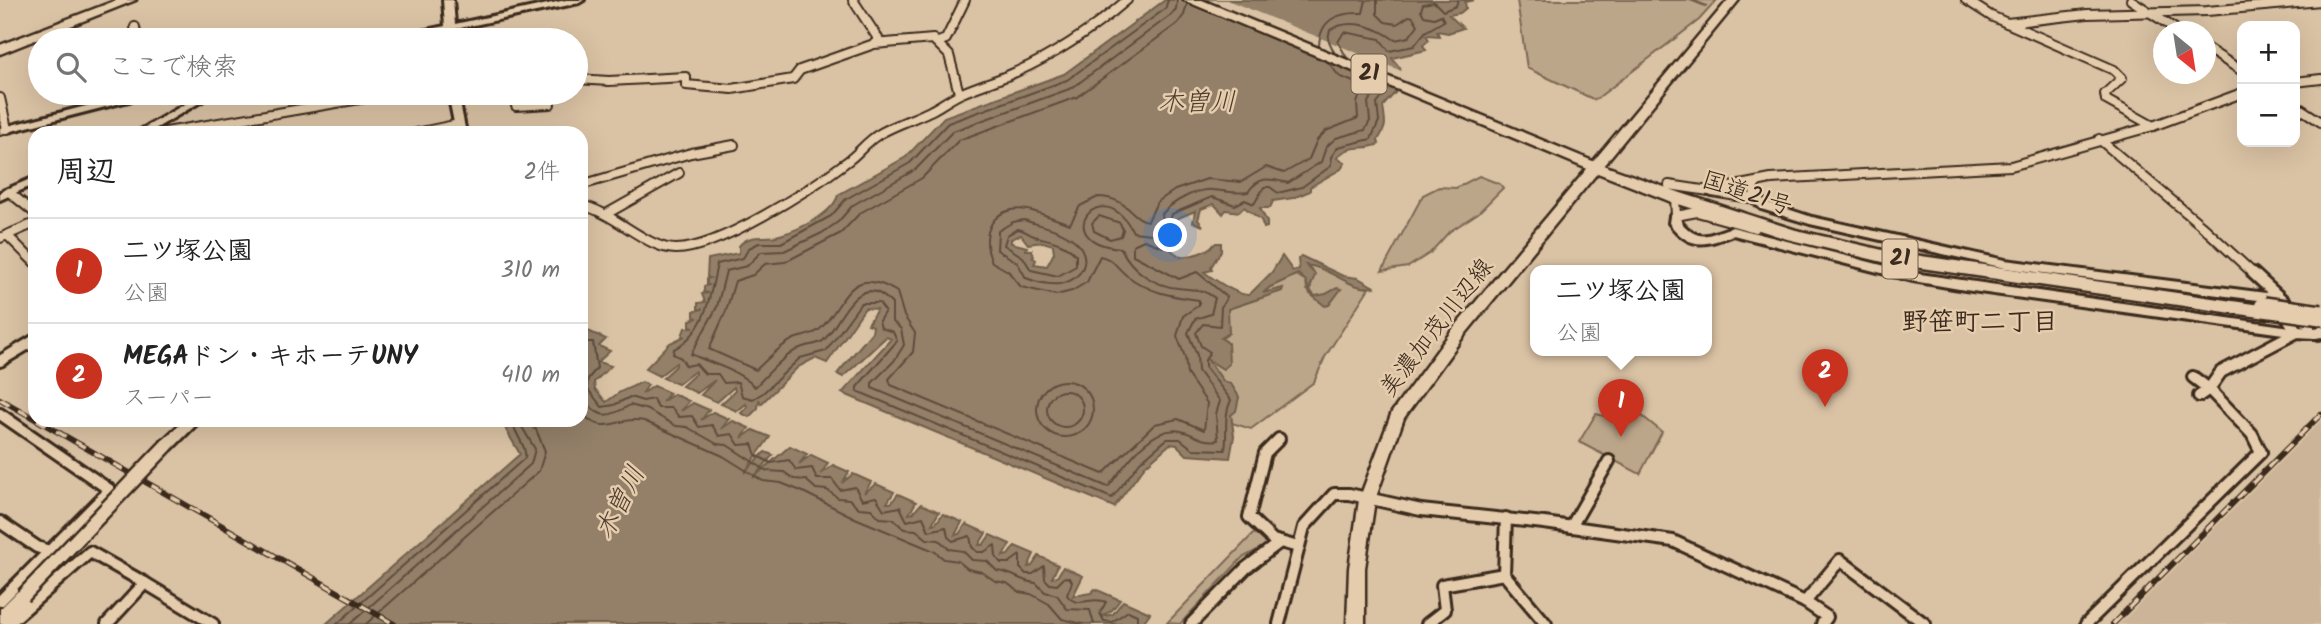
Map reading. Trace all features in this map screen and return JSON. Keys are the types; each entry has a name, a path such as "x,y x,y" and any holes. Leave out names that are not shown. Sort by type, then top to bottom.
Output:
{"highway":[{"path":"57,28 129,0"},
{"path":"75,28 146,0"},
{"name":"国道21号","path":"1191,0 1550,144 1793,235 1887,257 2269,306"},
{"name":"国道21号","path":"1215,0 1550,144"},
{"path":"0,50 28,39"},
{"path":"0,57 28,46"},
{"name":"国道21号","path":"1672,191 1846,239 1950,261 2269,306 2320,327"}],"main road":[{"name":"美濃加茂川辺線","path":"1356,624 1357,568 1367,500 1397,416 1415,389 1734,0"}],"street":[{"path":"448,0 450,28 579,0"},
{"path":"853,0 881,43"},
{"path":"938,42 946,39 965,0"},
{"path":"588,207 608,213 655,242 675,249 715,237 792,199 851,159 871,140 959,93 1020,71 1044,59 1127,0"},
{"path":"1966,0 2007,23 2114,70 2122,78 2105,94 2106,100 2153,126"},
{"path":"2131,0 2163,21"},
{"path":"2007,23 2087,14 2248,9 2321,1"},
{"path":"588,80 609,81 675,76 686,77 687,85 733,89 764,86 793,79 800,70 881,43 933,39 949,55 959,93"},
{"path":"2216,54 2237,68"},
{"path":"2300,81 2321,79"},
{"path":"2237,95 2153,126 2099,139 2011,166 1771,179 1709,191 1672,191 1675,223 1682,232 1697,240 1710,241 1732,231 1913,276 1965,286 2297,332"},
{"path":"0,98 3,130 99,105"},
{"path":"152,126 190,105"},
{"path":"201,126 325,105"},
{"path":"455,105 460,126"},
{"path":"516,106 533,105"},
{"path":"2300,108 2321,122"},
{"path":"2099,139 2320,327"},
{"path":"588,183 691,153 734,145"},
{"path":"608,213 679,173"},
{"path":"4,194 28,183"},
{"path":"1756,199 1753,187 1758,183"},
{"path":"1709,191 1756,199 1765,206 1810,220 2005,264 2157,291 2193,287 2269,306"},
{"path":"4,194 28,209"},
{"path":"1676,216 1696,212 1767,231 1793,235"},
{"path":"2201,225 2197,230 2297,332"},
{"path":"28,226 4,237 28,257"},
{"path":"2157,291 2167,313"},
{"path":"2199,396 2209,389 2221,372 2297,332 2320,327"},
{"path":"0,361 28,344"},
{"path":"2085,624 2261,452 2258,440 2216,401 2209,389 2193,377"},
{"path":"0,601 110,490 3,422"},
{"path":"0,619 186,427"},
{"path":"1279,439 1265,453 1249,517 1273,540 1298,547"},
{"path":"1571,527 1609,461"},
{"path":"1279,624 1304,527 1334,494 1349,494 1420,510 1506,518 1673,541 1805,602 1827,617 1822,624"},
{"path":"1506,518 1504,574 1546,624"},
{"path":"0,522 37,547 49,551"},
{"path":"1191,624 1246,568 1280,542"},
{"path":"8,624 90,552 213,624"},
{"path":"1805,602 1840,560 1925,624"},
{"path":"1427,624 1445,610 1442,585 1504,574"},
{"path":"107,624 145,583"}],"shaded area":[{"path":"1517,0 1717,0 1699,20 1595,100 1527,68"},
{"path":"1479,176 1500,184 1503,188 1478,213 1449,232 1430,253 1408,267 1382,271 1423,195 1439,187 1456,188"},
{"path":"1306,265 1369,288 1325,357 1314,382 1251,429 1232,423 1231,415 1239,397 1231,384 1224,382 1206,358 1222,368 1227,351 1226,341 1221,339 1227,335 1228,309 1282,291 1263,294 1270,287 1296,275 1306,281 1307,290 1314,295 1310,291 1314,272"},
{"path":"1625,402 1662,432 1640,474 1579,442 1596,414 1604,416"},
{"path":"2321,421 2321,624 2120,624"},
{"path":"1254,533 1272,542 1242,558 1180,624 1167,623"}],"water":[{"name":"木曽川","path":"1165,0 1474,0 1465,2 1466,8 1460,13 1449,15 1463,28 1448,33 1437,31 1439,36 1426,35 1429,40 1423,45 1426,50 1392,58 1400,68 1403,84 1383,106 1385,124 1378,140 1379,144 1346,150 1337,158 1345,163 1341,169 1310,187 1310,191 1293,198 1273,201 1270,208 1260,208 1267,227 1264,228 1261,220 1244,207 1239,212 1226,210 1223,214 1214,204 1201,209 1198,220 1203,226 1193,222 1195,211 1176,219 1184,226 1185,237 1176,240 1171,250 1181,257 1200,253 1216,243 1221,243 1221,251 1211,267 1212,270 1204,272 1238,293 1249,295 1272,272 1282,256 1293,271 1299,269 1298,259 1301,256 1374,287 1356,286 1325,270 1306,265 1315,274 1310,288 1315,296 1341,289 1329,305 1325,306 1310,294 1306,281 1298,274 1263,293 1283,288 1282,291 1228,309 1229,333 1221,338 1228,343 1229,364 1223,369 1207,359 1224,382 1231,384 1239,397 1236,411 1231,415 1234,436 1230,458 1187,455 1177,445 1170,444 1145,466 1114,507 842,393 891,339 886,337 843,377 837,374 872,332 873,326 868,324 877,309 865,308 827,363 815,358 798,367 761,404 759,399 758,408 749,417 741,413 747,407 746,404 737,411 721,404 735,391 734,387 717,402 701,395 715,380 697,393 682,386 695,371 678,384 663,378 676,363 659,376 645,369 670,343 685,336 682,336 685,328 694,327 690,326 690,320 698,318 694,317 694,311 703,309 698,309 698,303 705,302 702,294 709,293 704,292 704,286 710,285 707,285 707,279 710,278 707,277 708,259 739,253 739,246 748,239 780,235 814,220 829,209 838,195 906,157 944,117 1064,74","holes":["1021,235 1028,244 1043,242 1053,245 1054,253 1047,266 1034,264 1036,260 1032,257 1032,250 1011,243 1011,239"]},
{"name":"木曽川","path":"588,331 606,339 599,346 610,351 598,362 611,366 594,382 595,389 606,402 642,382 648,385 642,394 654,386 670,393 662,402 674,394 689,401 681,411 693,403 709,410 701,420 713,412 729,419 721,429 733,421 749,428 742,438 753,430 770,437 744,473 765,452 773,455 753,478 790,446 807,454 799,464 811,455 828,463 821,474 833,465 849,472 842,483 853,474 871,482 864,493 876,484 894,492 887,503 891,503 898,494 916,502 909,514 921,504 939,512 932,524 943,514 962,522 955,535 959,534 966,524 986,533 979,545 983,545 990,535 1010,544 1003,556 1008,555 1015,546 1034,554 1028,567 1032,566 1039,556 1058,565 1052,578 1057,577 1063,567 1083,576 1073,596 1091,593 1095,589 1120,600 1112,610 1101,617 1113,614 1123,601 1150,613 1142,624 326,624 520,454 506,427 532,427 534,430 533,427 588,427"}],"pier":[{"path":"1176,0 1200,0 1404,90 1400,93"},
{"path":"1205,0 1227,0 1404,72 1406,83"}],"waterway":[{"path":"1691,0 1706,6"}],"railway":[{"path":"0,399 28,415"},
{"path":"2113,624 2321,414"},
{"path":"49,427 394,624"}],"place":[{"name":"MEGAドン・キホーテUNY","path":"1825,407"},
{"name":"二ツ塚公園","path":"1621,437"}],"district":[{"name":"野笹町二丁目","path":"1980,323"}]}
